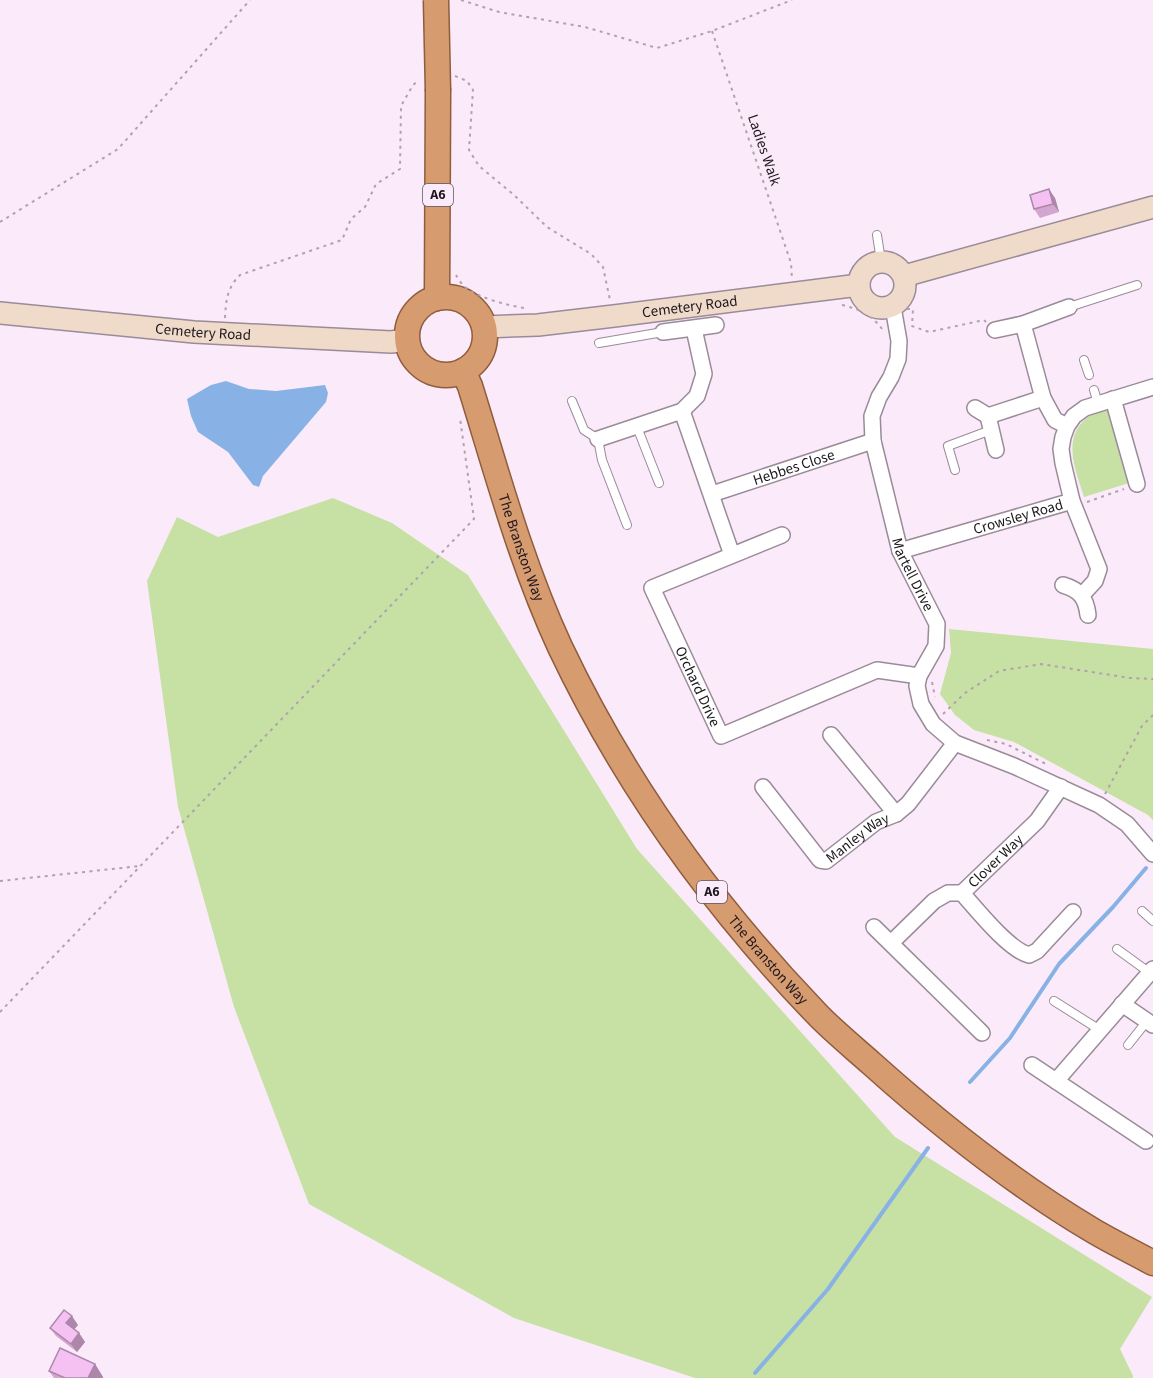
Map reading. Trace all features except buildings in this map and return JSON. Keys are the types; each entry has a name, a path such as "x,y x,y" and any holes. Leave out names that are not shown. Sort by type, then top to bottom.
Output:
{"highway":[{"name":"A6","path":"436,0 437,298"},
{"path":"450,297 466,303 479,316 484,327 481,353 473,364 451,375 438,374 417,363 410,352 407,340 407,329 411,318 427,302 437,298 450,297"},
{"name":"The Branston Way","path":"463,371 470,386 530,576 559,646 596,717 683,856 736,923 817,1015 912,1100 1005,1172 1092,1230 1153,1263"}],"main road":[{"path":"904,276 1153,207"},
{"path":"881,261 896,266 904,276 906,287 903,298 894,310 880,309 867,304 860,294 861,275 872,264 881,261"},
{"name":"Cemetery Road","path":"484,327 538,325 859,285"},
{"name":"Cemetery Road","path":"0,313 194,332 392,342 407,340"}],"street":[{"path":"995,330 1023,324 1069,307"},
{"name":"Martell Drive","path":"894,310 899,341 898,359 872,416 873,441 900,551 937,624 936,646 926,679"},
{"path":"1023,324 1042,398 1055,420 1066,426 1074,416 1102,397 1153,387"},
{"path":"663,332 716,325"},
{"path":"598,439 682,411 697,396 704,374 694,328"},
{"path":"1102,397 1137,484"},
{"path":"996,450 985,418 1042,398"},
{"path":"682,411 732,555"},
{"name":"Crowsley Road","path":"900,551 1072,501 1061,449 1066,426"},
{"name":"Hebbes Close","path":"712,494 873,441"},
{"path":"1072,501 1099,569 1095,580 1082,595"},
{"name":"Orchard Drive","path":"782,535 652,588 721,736 877,670 926,679"},
{"path":"1063,585 1073,588 1082,595 1087,605 1088,615"},
{"path":"926,679 917,686 921,704 933,724 955,743 1014,766 1099,804 1127,824 1153,854"},
{"path":"831,735 896,814"},
{"name":"Manley Way","path":"763,787 820,860 826,861 876,822 896,814 908,804 955,743"},
{"name":"Clover Way","path":"892,942 934,901 948,893 962,893 1037,821 1060,787"},
{"path":"962,893 1009,943 1021,953 1029,956 1037,951 1073,912"},
{"path":"874,927 892,942 982,1033"},
{"path":"1056,1081 1151,971"},
{"path":"1122,1004 1150,1023"},
{"path":"1032,1065 1146,1141"}],"lane":[{"path":"877,236 881,261"},
{"path":"1069,307 1137,285"},
{"path":"599,343 663,332"},
{"path":"1084,360 1089,375"},
{"path":"572,401 584,430 598,439 602,460 627,525"},
{"path":"955,470 948,446 985,418"},
{"path":"637,426 659,483"},
{"path":"1142,911 1153,921"},
{"path":"1117,949 1151,971"},
{"path":"1054,1000 1100,1030"},
{"path":"1128,1045 1150,1023"}],"path":[{"path":"0,222 118,149 250,0"},
{"path":"461,0 499,12 585,27 657,48 792,0"},
{"name":"Ladies Walk","path":"712,30 791,262 792,277"},
{"path":"455,273 465,287 484,297 528,309"},
{"path":"837,304 856,308 875,320 884,336"},
{"path":"894,310 913,309 912,326 929,332 984,320 995,330"},
{"path":"0,1012 474,519 460,417 464,412"},
{"path":"1072,501 1086,502 1137,484"},
{"path":"939,706 943,714 965,693 999,671 1041,664 1130,678 1153,679"},
{"path":"926,679 935,699"},
{"path":"1105,794 1142,726 1153,715"},
{"path":"0,881 140,866"}],"green space":[{"path":"1109,410 1132,482 1084,497 1073,455 1074,435 1089,416"},
{"path":"333,498 392,523 468,575 637,849 895,1137 1152,1297 1120,1349 1133,1378 695,1378 514,1318 309,1204 234,1007 178,807 147,581 177,517 218,537"},
{"path":"949,629 1153,649 1153,820 1148,815 1014,742 974,730 955,715 940,694 951,653"}],"water":[{"path":"226,381 249,389 276,391 325,385 328,393 326,402 263,476 259,487 253,485 228,452 198,432 191,416 187,399 211,385"}],"waterway":[{"path":"970,1082 1010,1038 1059,964 1146,868"},
{"path":"755,1373 828,1289 928,1148"}]}
